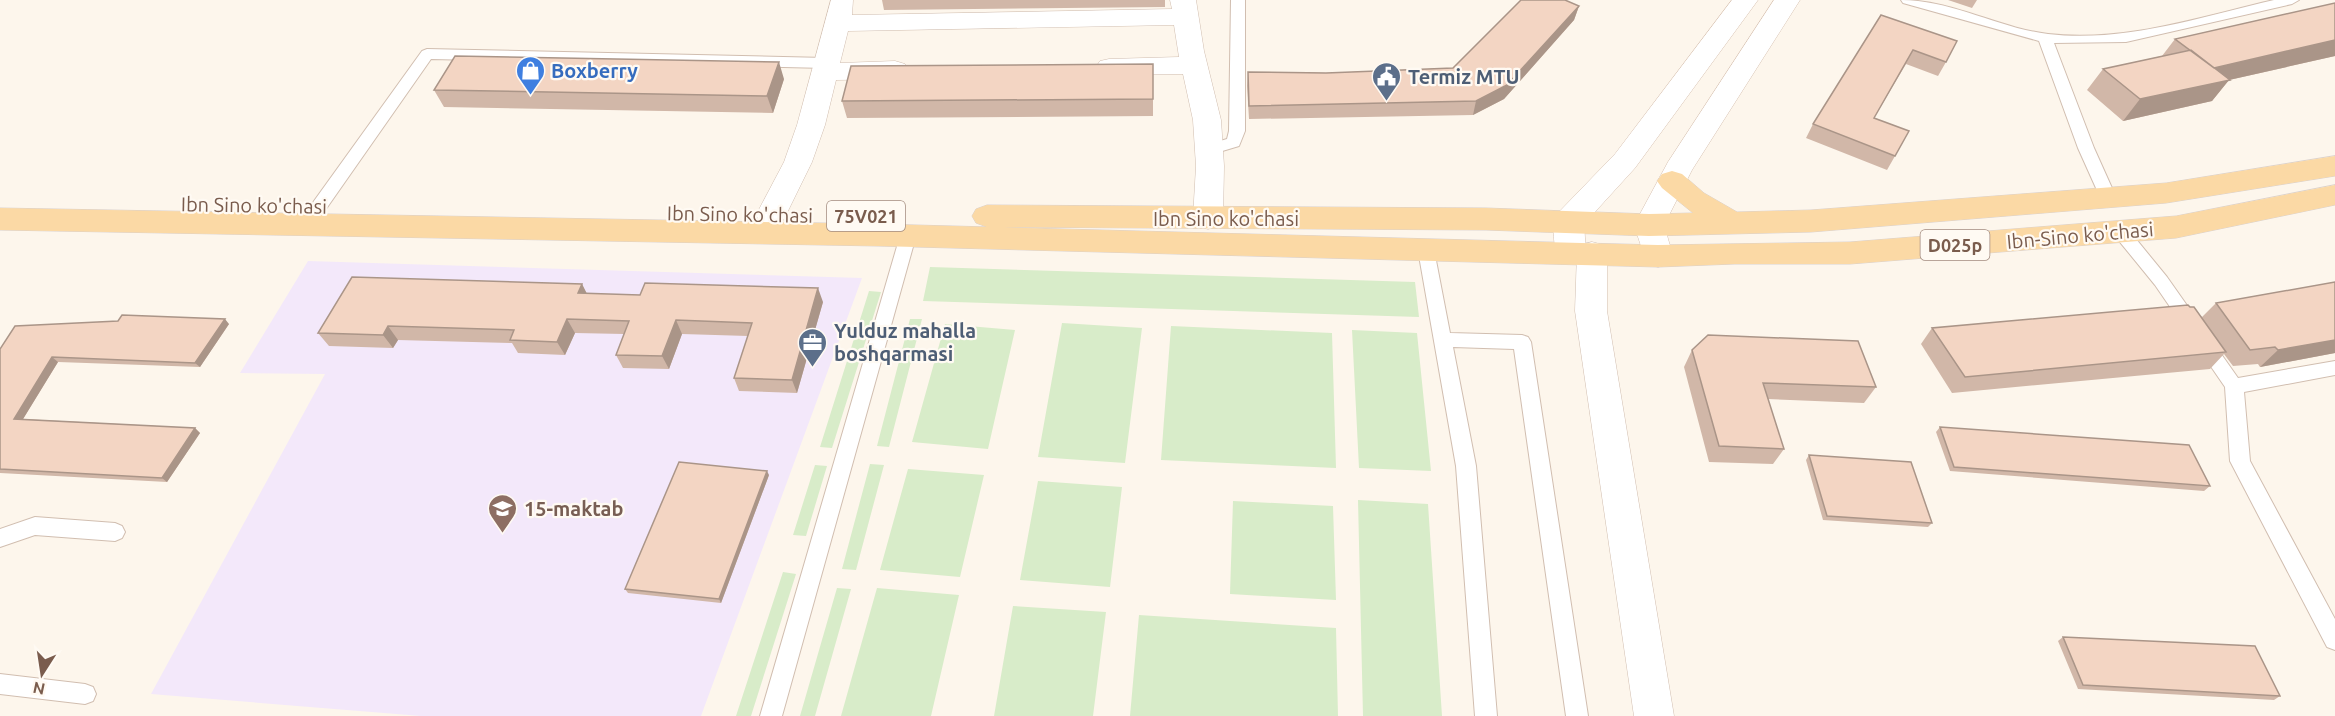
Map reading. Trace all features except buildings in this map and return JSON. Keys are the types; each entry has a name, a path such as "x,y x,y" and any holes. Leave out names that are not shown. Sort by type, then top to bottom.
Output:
{"main road":[{"name":"Ibn-Sino ko'chasi","path":"1732,223 1811,221 2166,193 2335,166"},
{"path":"1672,181 1694,200 1732,223"},
{"name":"Ibn-Sino ko'chasi","path":"1582,252 1658,256 1734,253 1850,253 2176,227 2335,195"},
{"name":"Ibn Sino ko'chasi","path":"0,199 771,215 1569,221 1650,225 1732,223"},
{"name":"Ibn Sino ko'chasi","path":"0,219 908,236 1582,252"}],"street":[{"path":"1654,716 1582,252 1569,221 1625,162 1745,0"},
{"path":"1658,256 1650,225 1672,181 1787,0"},
{"path":"771,215 798,162 840,11 1184,8 1207,120 1208,218"},
{"path":"1087,67 1194,65"},
{"path":"825,67 920,70"}],"lane":[{"path":"1209,150 1234,142 1237,131 1238,0"},
{"path":"1908,0 2045,38 2071,40 2126,38 2292,0"},
{"path":"2045,38 2086,148 2108,197"},
{"path":"320,205 427,54 825,67"},
{"path":"2121,232 2161,281 2234,386 2240,461 2335,640"},
{"path":"771,716 908,236"},
{"path":"1426,250 1466,466 1486,716"},
{"path":"1443,340 1522,342 1577,716"},
{"path":"2234,386 2335,368"},
{"path":"0,538 35,526 115,532"},
{"path":"0,684 85,694"}],"shaded area":[{"name":"15-maktab","path":"308,261 862,278 701,716 421,716 151,694 325,374 240,373"}],"green space":[{"path":"930,267 1415,282 1419,317 923,301"},
{"path":"869,291 881,292 832,448 820,447"},
{"path":"910,319 922,319 889,447 877,446"},
{"path":"1062,323 1142,328 1125,463 1038,457"},
{"path":"945,324 1015,330 988,449 912,442"},
{"path":"1171,326 1332,333 1336,468 1161,460"},
{"path":"1352,330 1417,333 1431,471 1359,468"},
{"path":"870,464 884,465 856,570 842,569"},
{"path":"815,465 827,466 806,536 793,535"},
{"path":"908,469 984,475 960,577 880,570"},
{"path":"1038,481 1122,487 1110,587 1020,580"},
{"path":"1358,500 1428,504 1442,716 1363,716"},
{"path":"1233,501 1333,506 1336,600 1230,594"},
{"path":"783,572 796,574 751,716 736,716"},
{"path":"837,588 851,589 815,716 800,716"},
{"path":"877,588 959,595 931,716 841,716"},
{"path":"1013,606 1106,612 1093,716 994,716"},
{"path":"1139,615 1336,628 1338,716 1130,716"}],"place":[{"name":"Boxberry","path":"530,96"},
{"name":"Termiz MTU","path":"1387,102"},
{"name":"Yulduz mahalla boshqarmasi","path":"813,368"},
{"name":"15-maktab","path":"503,534"}]}
